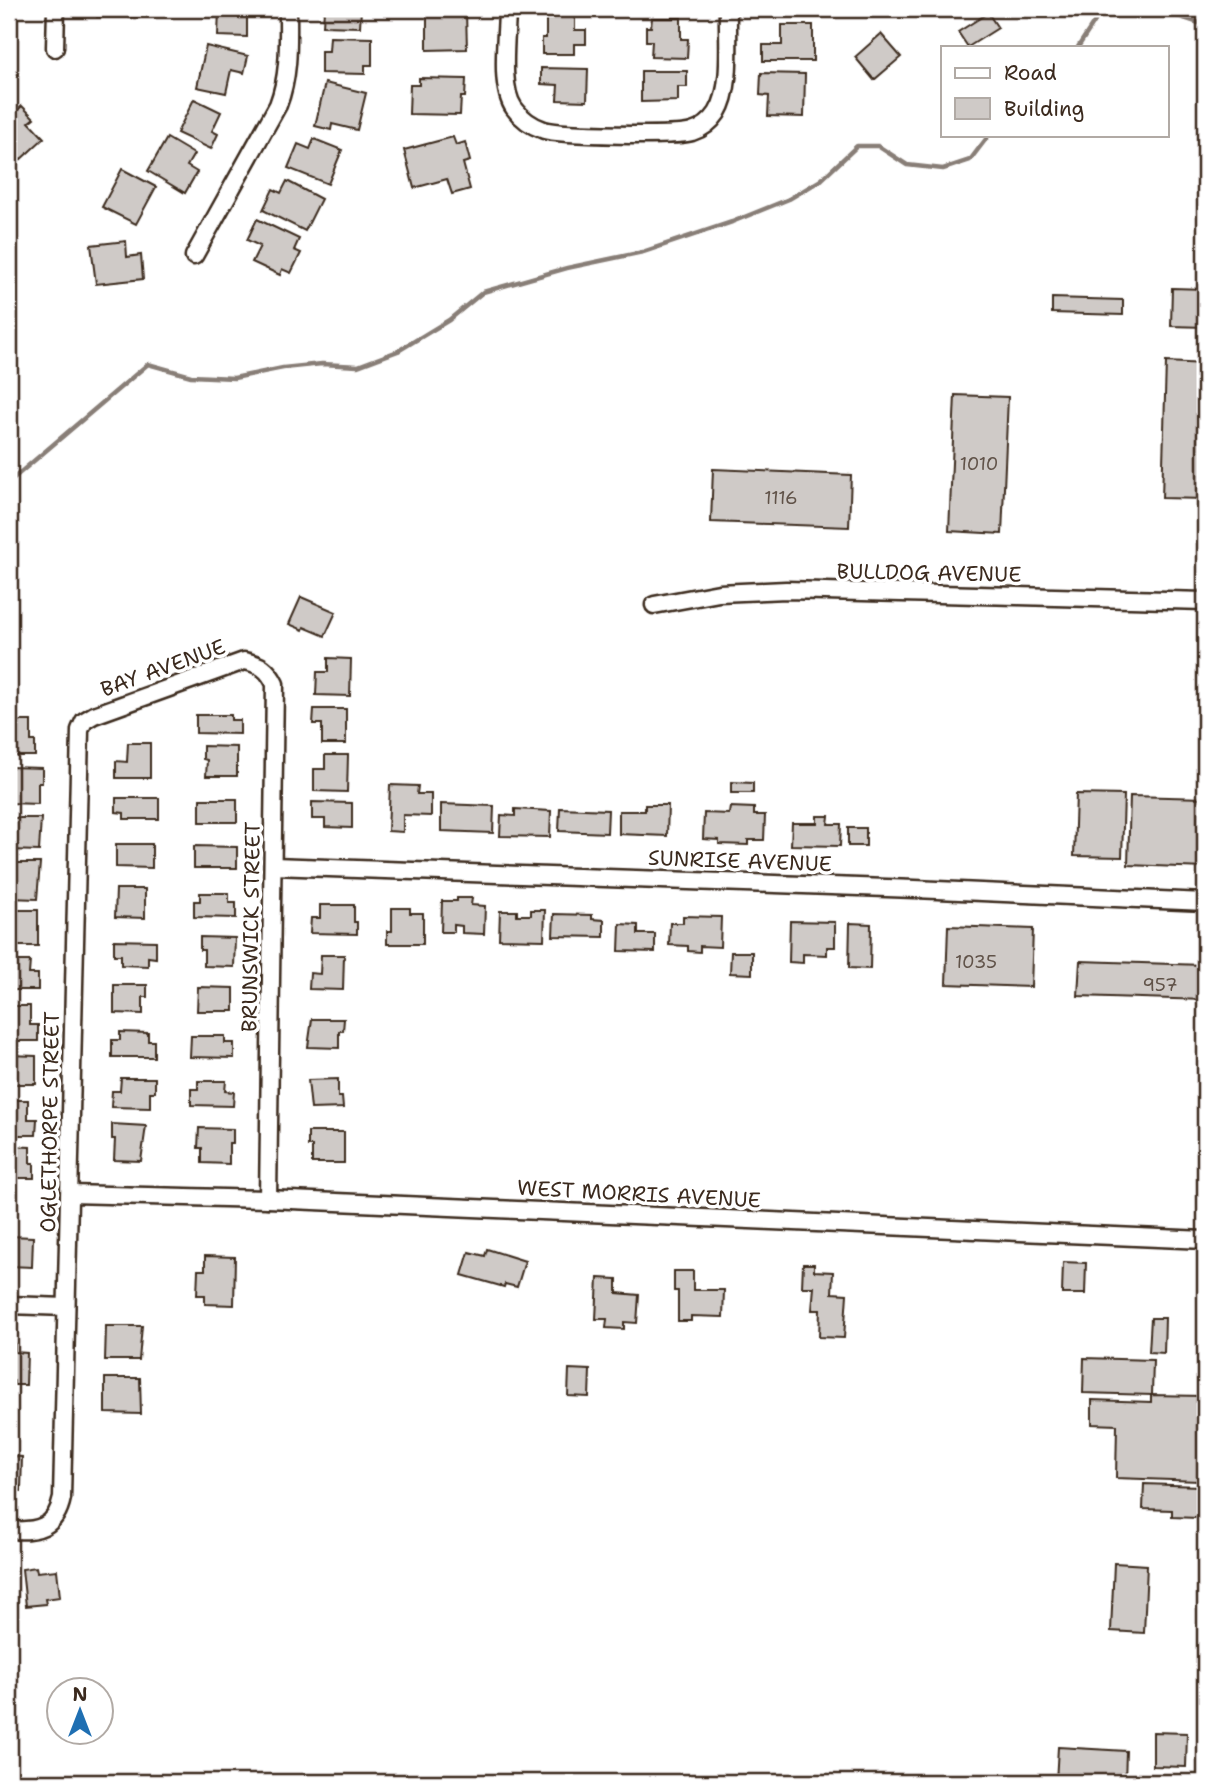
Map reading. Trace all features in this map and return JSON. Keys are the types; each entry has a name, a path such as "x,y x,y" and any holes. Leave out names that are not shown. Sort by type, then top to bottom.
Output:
{"street":[{"path":"55,48 56,9"},
{"path":"194,256 281,97 288,69 288,9"},
{"path":"508,9 508,94 513,107 525,121 544,130 563,132 673,135 691,133 708,124 722,104 726,89 728,9"},
{"name":"BULLDOG AVENUE","path":"654,605 719,593 786,590 1205,601"},
{"name":"BAY AVENUE","path":"84,721 105,710 243,661 257,663"},
{"name":"BRUNSWICK STREET","path":"257,663 270,673 275,684 268,1199"},
{"name":"OGLETHORPE STREET","path":"9,1530 36,1529 52,1522 60,1511 62,1498 79,741 84,721"},
{"name":"SUNRISE AVENUE","path":"273,866 915,888 1205,902"},
{"name":"WEST MORRIS AVENUE","path":"70,1194 268,1199 1205,1240"},
{"path":"9,1305 66,1307"}],"building":[{"path":"97,9 139,9 139,17 97,17"},
{"path":"219,9 247,9 247,37 218,36"},
{"path":"324,9 361,9 360,27 323,26"},
{"path":"466,12 467,49 427,50 427,13"},
{"path":"988,13 998,28 970,46 958,32"},
{"path":"546,15 575,16 575,30 586,30 586,44 574,44 574,54 542,54 542,38 546,38"},
{"path":"652,18 681,18 681,39 688,39 687,58 651,57 652,41 646,41 646,27 651,27"},
{"path":"782,25 813,25 813,61 763,61 763,45 782,45"},
{"path":"881,34 901,57 874,80 855,57"},
{"path":"330,37 372,38 372,65 365,65 365,74 321,73 321,51 329,51"},
{"path":"206,46 248,56 244,73 231,70 226,93 197,87"},
{"path":"541,68 588,69 587,101 557,100 558,85 541,84"},
{"path":"641,71 687,71 687,87 678,87 678,101 641,102"},
{"path":"761,73 805,74 804,117 768,116 769,96 760,95"},
{"path":"419,78 466,79 460,115 409,114 410,85 419,85"},
{"path":"325,83 366,93 357,130 332,124 331,130 315,126"},
{"path":"194,99 221,112 212,131 218,134 211,149 177,133"},
{"path":"22,106 34,118 29,122 44,138 19,161 9,150 9,118"},
{"path":"453,137 456,145 465,142 470,161 463,163 470,189 452,194 447,179 414,188 404,150"},
{"path":"167,138 194,154 187,166 197,172 185,193 148,171"},
{"path":"314,139 342,150 328,184 288,168 298,144 310,149"},
{"path":"122,169 156,187 136,224 102,207"},
{"path":"287,181 321,199 305,231 263,210 273,189 281,193"},
{"path":"257,219 299,239 294,250 301,253 291,273 282,269 280,275 252,262 260,246 247,240"},
{"path":"126,241 127,257 141,255 143,279 96,284 91,245"},
{"path":"1172,288 1205,289 1205,327 1171,326"},
{"path":"1052,298 1123,300 1123,315 1052,313"},
{"path":"1166,362 1205,364 1205,499 1162,498"},
{"path":"955,395 1008,397 1002,534 949,531"},
{"path":"713,469 851,475 849,527 711,522"},
{"path":"301,597 336,612 325,636 289,624"},
{"path":"328,658 351,659 350,696 316,695 317,672 328,672"},
{"path":"314,709 346,709 346,744 322,744 322,724 313,724"},
{"path":"196,715 231,715 231,720 240,720 240,734 196,733"},
{"path":"9,721 31,721 31,741 35,741 35,756 9,756"},
{"path":"128,743 150,743 150,778 116,778 116,761 127,762"},
{"path":"203,746 237,747 237,776 206,776 207,760 203,759"},
{"path":"325,755 348,755 347,792 314,791 314,769 325,769"},
{"path":"9,767 42,768 42,783 38,783 38,804 9,803"},
{"path":"731,782 753,783 753,793 731,793"},
{"path":"390,785 418,786 417,794 431,794 431,816 403,815 403,832 388,831"},
{"path":"1076,794 1124,795 1122,857 1074,856"},
{"path":"1130,796 1205,798 1205,868 1128,865"},
{"path":"116,798 159,798 159,819 124,819 124,813 116,812"},
{"path":"200,799 237,799 237,822 200,822"},
{"path":"312,802 352,803 352,828 325,827 325,819 312,819"},
{"path":"441,804 494,806 493,833 441,831"},
{"path":"645,805 668,805 667,836 619,834 619,811 645,811"},
{"path":"730,807 754,808 754,815 765,815 764,840 748,840 748,845 719,844 719,840 703,839 704,813 729,814"},
{"path":"560,808 608,810 607,833 559,831"},
{"path":"515,809 551,811 550,837 500,836 501,815 515,816"},
{"path":"817,816 829,816 828,824 841,824 840,846 791,845 792,823 817,823"},
{"path":"9,818 41,818 39,851 9,850"},
{"path":"848,828 866,828 866,846 848,846"},
{"path":"116,844 152,844 152,868 116,867"},
{"path":"194,846 237,847 237,868 194,868"},
{"path":"9,863 40,863 37,899 9,898"},
{"path":"116,889 145,889 145,918 115,917"},
{"path":"200,893 229,893 229,903 236,903 236,918 194,917 194,901 200,901"},
{"path":"457,898 472,898 471,905 485,906 484,934 462,933 462,926 454,925 454,932 441,932 442,901 457,901"},
{"path":"320,905 354,905 357,934 310,933 311,918 320,918"},
{"path":"392,908 410,908 410,913 423,913 423,944 387,944 387,931 392,931"},
{"path":"9,910 38,910 38,946 9,946"},
{"path":"531,910 545,910 544,940 499,939 500,911 517,911 517,915 531,915"},
{"path":"554,914 592,915 592,919 604,920 604,937 553,936"},
{"path":"683,916 721,917 720,947 700,946 700,952 688,951 688,946 669,945 670,923 683,923"},
{"path":"790,921 835,922 835,947 827,947 827,955 803,954 803,963 789,962"},
{"path":"850,923 871,924 870,969 849,968"},
{"path":"620,924 638,925 638,934 655,934 655,952 619,951"},
{"path":"948,926 1033,929 1031,987 946,984"},
{"path":"200,937 235,938 234,967 204,966 204,950 200,950"},
{"path":"114,940 156,941 156,958 148,957 148,966 121,965 121,955 114,955"},
{"path":"731,952 752,952 752,974 730,973"},
{"path":"321,955 344,955 343,990 309,989 310,973 320,974"},
{"path":"9,961 30,961 29,974 38,974 38,990 9,990"},
{"path":"1080,961 1203,965 1205,1000 1078,996"},
{"path":"114,985 147,985 147,997 143,997 143,1014 114,1013"},
{"path":"198,987 234,988 234,1011 197,1011"},
{"path":"9,1006 30,1006 30,1025 38,1025 38,1041 9,1041"},
{"path":"312,1019 344,1019 343,1031 339,1031 339,1048 308,1047"},
{"path":"120,1032 148,1033 148,1041 154,1041 154,1057 112,1057 112,1040 120,1040"},
{"path":"191,1036 225,1036 225,1043 234,1043 234,1058 190,1057"},
{"path":"9,1055 36,1056 36,1084 9,1084"},
{"path":"121,1078 155,1078 155,1092 150,1092 150,1108 111,1107 112,1091 120,1091"},
{"path":"338,1079 338,1097 342,1097 343,1108 311,1109 308,1080"},
{"path":"198,1081 226,1081 225,1091 234,1092 233,1106 191,1105 191,1089 198,1089"},
{"path":"1199,1086 1205,1086 1205,1126 1199,1126"},
{"path":"9,1100 28,1100 28,1119 37,1119 36,1135 9,1135"},
{"path":"112,1124 146,1126 141,1161 114,1160 115,1139 112,1139"},
{"path":"199,1128 233,1129 233,1143 229,1143 229,1164 202,1163 202,1148 198,1148"},
{"path":"308,1132 344,1132 344,1163 312,1163 312,1146 308,1146"},
{"path":"9,1146 30,1147 34,1178 9,1178"},
{"path":"9,1236 33,1237 32,1267 9,1266"},
{"path":"487,1249 525,1261 517,1287 505,1284 504,1287 462,1275 469,1252 485,1256"},
{"path":"205,1256 235,1257 234,1305 205,1304 205,1295 197,1295 198,1270 205,1270"},
{"path":"1063,1262 1086,1263 1085,1294 1062,1294"},
{"path":"803,1264 814,1264 814,1271 833,1272 832,1293 847,1294 844,1338 819,1337 820,1310 812,1310 814,1287 802,1287"},
{"path":"674,1271 693,1271 693,1290 724,1290 723,1317 691,1316 691,1321 678,1321 678,1291 674,1291"},
{"path":"598,1278 617,1279 617,1293 639,1295 637,1323 624,1322 624,1329 606,1328 607,1319 596,1319"},
{"path":"1151,1318 1165,1318 1164,1353 1149,1352"},
{"path":"106,1326 142,1326 139,1360 105,1360"},
{"path":"9,1342 15,1343 15,1352 27,1353 26,1385 14,1385 14,1381 9,1381"},
{"path":"1084,1358 1153,1360 1152,1395 1083,1393"},
{"path":"569,1369 590,1370 589,1397 568,1396"},
{"path":"105,1378 140,1378 141,1414 105,1413"},
{"path":"1151,1395 1202,1396 1199,1481 1116,1478 1117,1425 1092,1424 1092,1400 1151,1402"},
{"path":"9,1456 22,1457 21,1491 9,1490"},
{"path":"1144,1484 1199,1486 1197,1518 1172,1517 1172,1510 1143,1509"},
{"path":"1114,1563 1147,1565 1144,1633 1111,1631"},
{"path":"36,1567 37,1572 57,1570 60,1597 45,1599 46,1604 26,1606 22,1569"},
{"path":"1153,1732 1187,1733 1186,1767 1153,1766"},
{"path":"1058,1747 1126,1751 1125,1782 1056,1782"}],"waterway":[{"path":"1079,46 1095,21 1099,9"},
{"path":"1164,9 1205,25"},
{"path":"9,482 148,364 191,376 234,378 283,368 322,364 358,366 398,351 449,320 483,292 567,268 643,252 732,222 789,199 821,180 857,146 878,146 907,165 943,169 970,160 988,136"}]}
